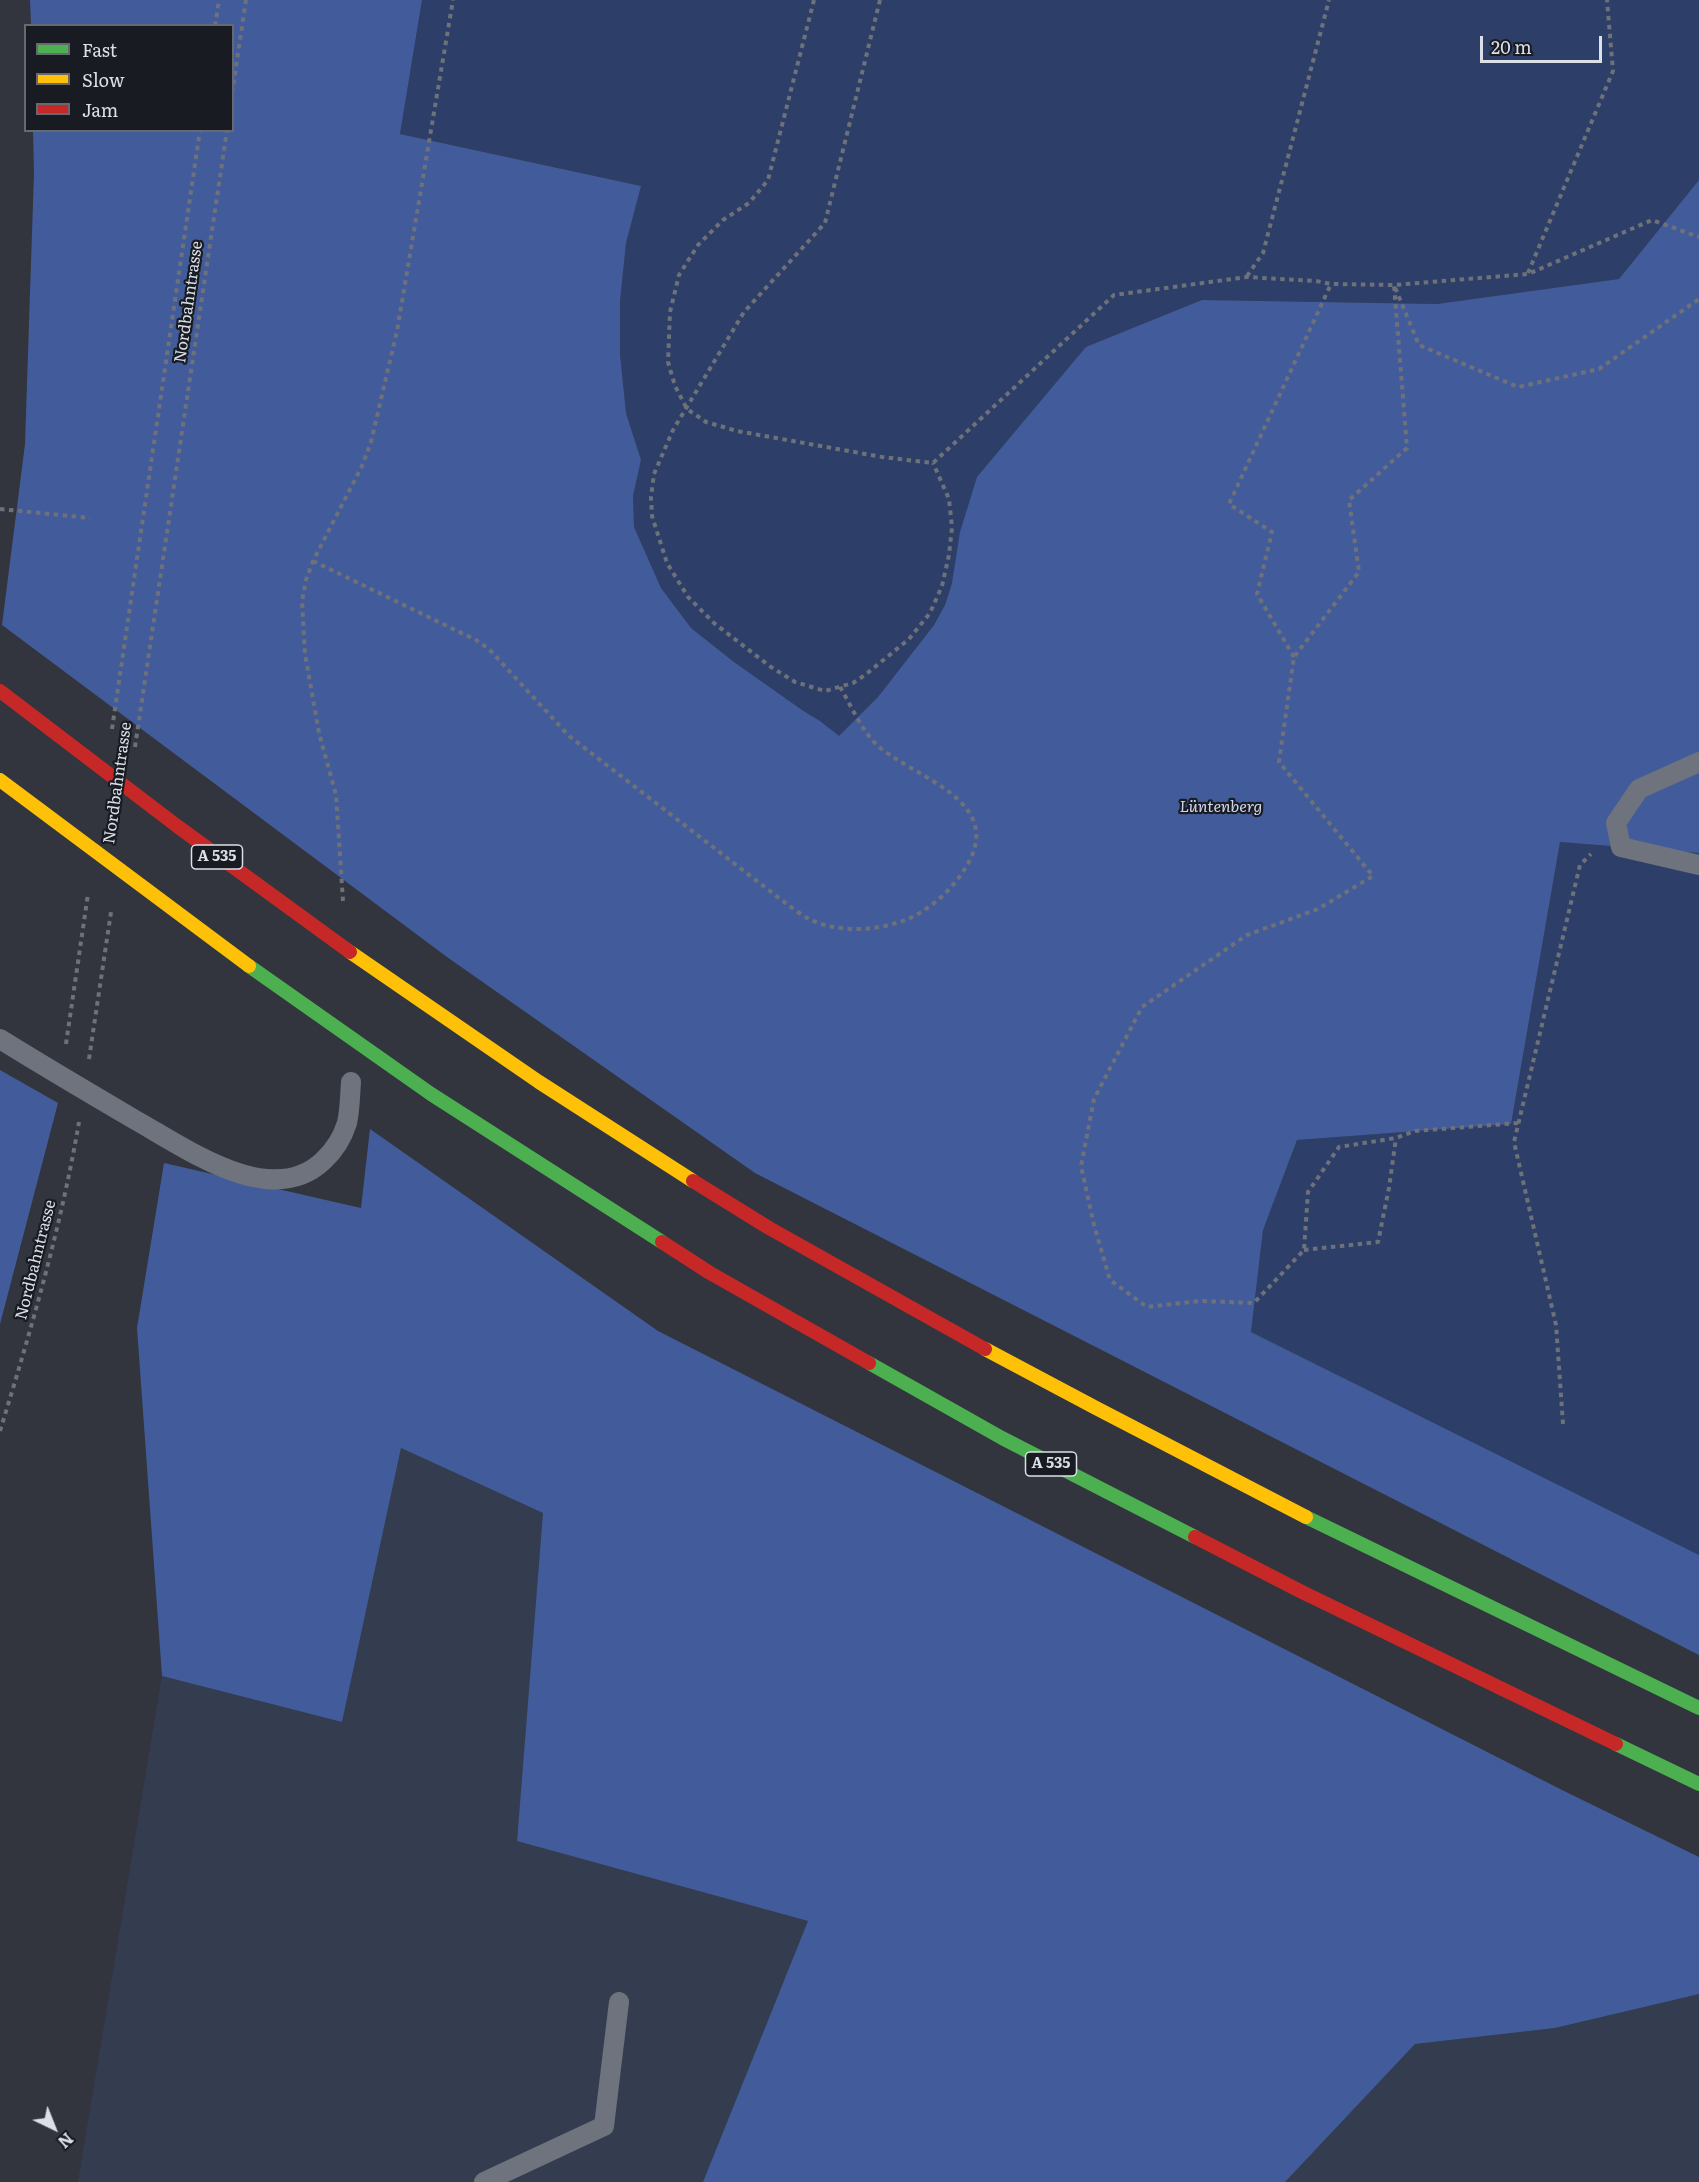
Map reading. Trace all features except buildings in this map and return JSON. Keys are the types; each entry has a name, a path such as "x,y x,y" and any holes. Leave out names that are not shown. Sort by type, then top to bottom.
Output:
{"highway":[{"name":"A 535","path":"0,691 204,847 440,1016 729,1203 1028,1373 1332,1530 1699,1708"},
{"name":"A 535","path":"0,780 203,933 431,1094 710,1273 1002,1438 1302,1592 1699,1784"}],"lane":[{"path":"1699,762 1639,789 1616,823 1620,847 1699,865"},
{"path":"0,1039 183,1147 237,1174 272,1181 295,1178 314,1169 336,1149 347,1121 351,1082"},
{"path":"484,2182 604,2126 619,2002"}],"path":[{"path":"215,24 219,0"},
{"path":"234,80 246,0"},
{"path":"344,908 336,795 319,733 304,654 302,601 313,561 362,466 371,442 397,331 453,0"},
{"path":"814,0 768,180 749,203 723,220 698,246 679,275 670,312 668,362 675,386 687,409 705,422 737,431 882,457 933,463 1114,295 1247,277 1331,284 1394,285 1528,274 1652,220 1699,237"},
{"path":"880,0 825,224 744,312 673,430 654,474 651,516 667,563 688,597 714,624 795,682 825,691 853,683 865,675 909,639 930,613 942,586 952,527 949,499 933,463"},
{"path":"1247,277 1263,253 1329,0"},
{"path":"1528,274 1613,71 1607,0"},
{"path":"111,735 200,132"},
{"name":"Nordbahntrasse","path":"134,758 227,132"},
{"path":"1294,657 1257,594 1272,532 1229,504 1331,284"},
{"path":"1394,285 1419,345 1518,387 1599,369 1699,299"},
{"path":"1394,285 1407,448 1348,500 1359,572 1294,657 1279,762 1373,876 1318,909 1247,935 1142,1007 1094,1099 1081,1166 1094,1226 1110,1280 1147,1307 1200,1301 1254,1303 1304,1250 1308,1192 1339,1147 1396,1138 1415,1131 1518,1123"},
{"path":"0,509 90,518"},
{"path":"313,561 476,640 489,649 569,735 788,905 811,920 847,929 891,926 915,916 933,904 963,872 972,857 977,840 975,824 969,810 958,797 886,752 875,742 840,687"},
{"path":"1563,1424 1556,1325 1514,1142 1580,866 1599,846 1620,847"},
{"path":"61,1077 89,888"},
{"name":"Nordbahntrasse","path":"0,1431 32,1327 70,1170 112,900"},
{"path":"1304,1250 1378,1242 1396,1138"}],"shaded area":[{"path":"422,0 1699,0 1699,180 1619,279 1437,304 1202,300 952,583 945,605 934,625 878,697 839,737 820,721 734,662 691,628 661,588 634,527 633,496 641,460 626,413 620,354 620,301 626,243 641,186 400,134"},
{"path":"1560,842 1699,853 1699,1555 1251,1332 1263,1230 1297,1140 1511,1124"},
{"path":"401,1448 543,1513 517,1841 808,1921 703,2182 78,2182 162,1676 342,1722"},
{"path":"1699,1994 1699,2182 1285,2182 1415,2044 1555,2028"}],"green space":[{"name":"Lüntenberg","path":"30,0 422,0 400,134 641,186 626,243 620,301 620,354 626,413 641,460 633,496 634,527 661,588 691,628 734,662 839,736 878,697 934,625 945,605 952,583 960,532 977,477 1086,347 1202,300 1437,304 1619,279 1699,180 1699,853 1560,842 1511,1124 1297,1140 1263,1230 1251,1332 1699,1555 1699,1655 755,1173 447,957 2,625 25,444 34,173 33,132 234,132 234,24 31,24"},
{"path":"0,1070 58,1103 0,1324"},
{"path":"370,1129 658,1331 1562,1790 1699,1857 1699,1994 1555,2028 1415,2044 1285,2182 703,2182 808,1921 517,1841 543,1513 401,1448 342,1722 162,1676 137,1328 164,1163 361,1208"}],"traffic: fast":[{"path":"249,966 431,1094 662,1242"},
{"path":"869,1363 1002,1438 1195,1537"},
{"path":"1306,1517 1699,1708"},
{"path":"1616,1744 1699,1784"}],"traffic: slow":[{"path":"0,780 249,966"},
{"path":"350,952 539,1082 693,1181"},
{"path":"985,1349 1306,1517"}],"traffic: jam":[{"path":"0,691 177,826 350,952"},
{"path":"693,1181 769,1228 985,1349"},
{"path":"662,1242 710,1273 869,1363"},
{"path":"1195,1537 1302,1592 1616,1744"}]}
